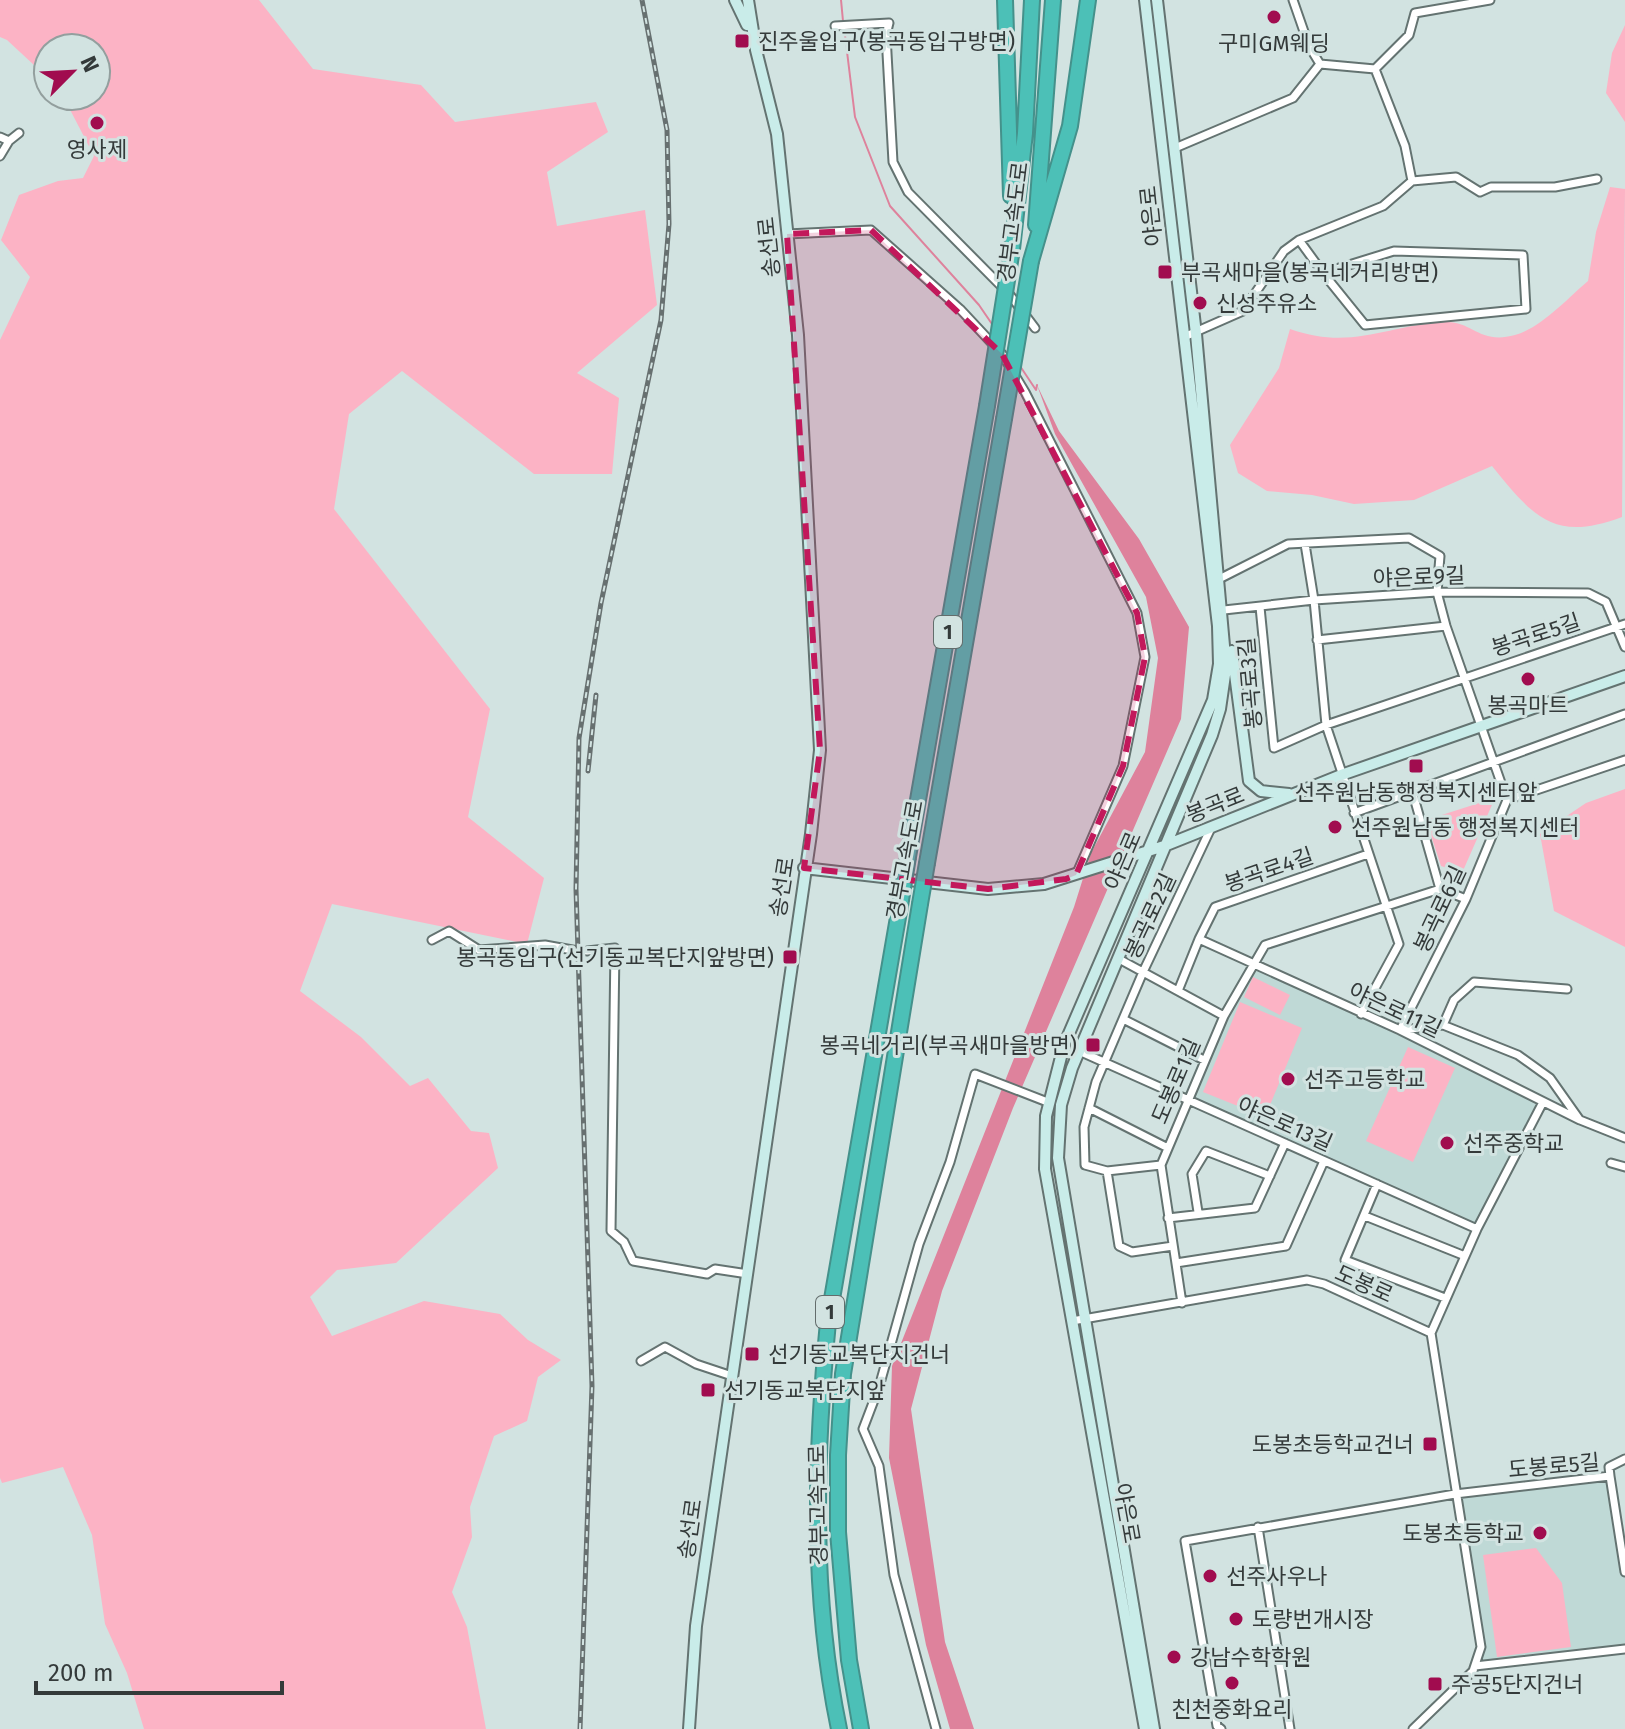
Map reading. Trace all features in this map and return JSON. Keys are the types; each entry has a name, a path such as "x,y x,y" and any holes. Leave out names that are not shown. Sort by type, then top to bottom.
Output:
{"highway":[{"path":"1005,0 1012,249"},
{"name":"경부고속도로","path":"839,1729 820,1576 818,1481 822,1390 839,1254 1012,249 1025,133 1032,0"},
{"name":"경부고속도로","path":"861,1729 849,1660 838,1532 842,1388 857,1276 1031,261 1043,161 1053,0"},
{"path":"1031,261 1070,126 1088,0"}],"street":[{"path":"735,0 756,50"},
{"path":"748,0 756,50"},
{"name":"야은로","path":"1145,0 1218,626 1219,664 1213,700 1064,1045 1050,1103 1045,1169 1078,1320 1154,1729"},
{"name":"야은로","path":"1145,1729 1078,1320 1058,1158 1061,1105 1079,1051 1220,709 1226,668 1224,610 1196,332 1157,0"},
{"path":"1293,0 1309,46 1320,64"},
{"path":"1375,69 1409,35 1415,13 1490,0"},
{"path":"835,26 889,23 886,35 893,162 908,192 1010,295 1035,328"},
{"name":"송선로","path":"689,1729 696,1626 820,750 798,335 777,134 756,50"},
{"path":"1175,148 1293,98 1320,64"},
{"path":"1320,64 1375,69"},
{"path":"1375,69 1405,146 1412,181"},
{"path":"0,156 9,141 19,133"},
{"path":"0,137 9,141"},
{"path":"1184,337 1243,311 1284,251 1299,240 1383,206 1412,181 1456,177 1480,192 1491,187 1555,187 1597,179"},
{"path":"787,234 871,230 960,309 1002,354 1025,392 1137,613 1145,657 1123,766 1076,875"},
{"path":"1299,240 1323,273 1365,325 1526,309 1523,255 1394,251 1323,273"},
{"path":"1221,578 1288,544 1409,538 1440,556 1437,592 1446,626 1507,800 1625,760"},
{"path":"1305,544 1314,600 1326,725 1399,944 1361,1014"},
{"name":"야은로9길","path":"1224,610 1437,592 1588,593 1601,598 1622,625"},
{"name":"봉곡로3길","path":"1260,607 1274,748 1326,725 1465,677"},
{"path":"1224,610 1249,781 1261,791 1295,794"},
{"path":"1622,625 1625,647"},
{"name":"봉곡로5길","path":"1465,677 1622,625"},
{"path":"1317,640 1446,626"},
{"name":"봉곡로","path":"804,868 988,889 1033,887 1164,846 1344,774 1625,676"},
{"path":"1354,813 1625,714"},
{"path":"1413,794 1440,889"},
{"name":"봉곡로6길","path":"1400,1030 1466,899 1507,800"},
{"name":"봉곡로2길","path":"1107,1171 1085,1165 1084,1127 1089,1108 1104,1062 1143,972 1211,828"},
{"name":"봉곡로4길","path":"1199,939 1215,907 1368,854"},
{"path":"1251,965 1265,945 1440,889 1466,899"},
{"path":"432,940 449,931 479,950 545,945 582,951 615,948 611,1231 624,1242 633,1261 707,1274 715,1269 748,1274"},
{"path":"1178,991 1199,939"},
{"name":"야은로11길","path":"1199,939 1400,1030 1580,1120 1625,1138"},
{"path":"1119,959 1224,1016"},
{"name":"도봉로1길","path":"1182,1303 1161,1165 1204,1060 1251,965"},
{"path":"1443,1025 1454,1000 1474,982 1567,989"},
{"path":"1123,1019 1204,1060"},
{"path":"1400,1030 1443,1025 1518,1055 1550,1078 1580,1120"},
{"name":"야은로13길","path":"1079,1051 1477,1229"},
{"path":"936,1729 894,1575 879,1466 863,1429 879,1387 919,1244 950,1162 975,1074 1050,1103"},
{"path":"1413,1729 1475,1666 1481,1647 1431,1333 1477,1229 1543,1102"},
{"path":"1089,1108 1168,1148"},
{"path":"1168,1218 1198,1212 1255,1208 1285,1143"},
{"path":"1198,1212 1192,1174 1206,1151 1270,1176"},
{"path":"1176,1263 1286,1246 1324,1161"},
{"path":"1611,1163 1625,1167"},
{"path":"1161,1165 1107,1171 1119,1246 1132,1252 1173,1246"},
{"path":"1377,1184 1345,1260 1445,1298"},
{"path":"1365,1216 1465,1256"},
{"name":"도봉로","path":"1078,1320 1307,1280 1324,1284 1431,1333"},
{"path":"641,1361 665,1347 696,1364 732,1376"},
{"path":"1610,1476 1609,1467 1625,1459"},
{"name":"도봉로5길","path":"1455,1494 1610,1476 1625,1572"},
{"path":"1221,1729 1217,1726 1185,1541 1455,1494"},
{"path":"1258,1527 1290,1729 1284,1729"},
{"path":"1475,1666 1625,1649"}],"highlighted area":[{"path":"871,230 1002,354 1137,613 1145,657 1123,766 1076,875 1066,879 988,889 804,868 820,750 787,234"}],"shaded area":[{"path":"0,0 259,0 313,69 421,85 455,122 596,102 608,132 547,172 557,226 645,210 657,305 577,373 619,398 612,474 534,474 402,371 349,414 334,509 490,709 468,817 544,878 527,944 332,904 300,991 361,1037 410,1086 428,1078 471,1131 489,1133 498,1168 396,1263 337,1270 310,1297 332,1336 424,1301 500,1314 528,1340 561,1360 538,1377 527,1421 494,1436 470,1507 472,1537 452,1592 467,1627 486,1729 144,1729 127,1673 105,1624 92,1535 63,1467 2,1483 0,1478 0,340 30,277 1,240 19,195 58,181 83,178 94,156 71,112 112,112 112,32 32,32 32,63 0,37"},
{"path":"1625,25 1625,122 1606,93 1612,53"},
{"path":"1610,187 1625,189 1622,517 1578,527 1546,520 1520,499 1492,466 1414,500 1354,504 1312,495 1267,491 1238,473 1230,445 1279,368 1290,329 1332,338 1446,322 1493,337 1525,331 1544,319 1588,281 1596,232"},
{"path":"1037,385 1059,431 1139,539 1189,627 1181,719 1013,1108 942,1291 911,1409 945,1642 974,1729 950,1729 926,1645 889,1458 892,1366 1074,907 1091,853 1145,752 1158,658 1146,597 1055,434"},
{"path":"1625,789 1625,947 1554,911 1540,834 1586,803"},
{"path":"1495,798 1462,873 1441,866 1426,820"},
{"path":"1251,965 1543,1102 1477,1229 1187,1099"},
{"path":"1253,977 1290,995 1280,1015 1244,997"},
{"path":"1240,1002 1302,1028 1265,1117 1203,1092"},
{"path":"1408,1047 1455,1068 1413,1162 1366,1141"},
{"name":"도봉초등학교","path":"1610,1476 1625,1572 1625,1649 1475,1666 1481,1647 1455,1494"},
{"path":"1536,1548 1562,1583 1571,1647 1497,1657 1483,1555"}],"waterway":[{"path":"841,0 843,21"},
{"path":"844,27 855,117 890,206 979,305 994,327"},
{"path":"1020,366 1036,390 1037,385"}],"railway":[{"path":"580,1729 592,1386 576,889 579,738 601,603 661,320 669,224 667,130 642,0"},
{"path":"588,771 596,695"}],"place":[{"name":"구미GM웨딩","path":"1274,17"},
{"name":"진주울입구(봉곡동입구방면)","path":"742,41"},
{"name":"영사제","path":"97,123"},
{"name":"부곡새마을(봉곡네거리방면)","path":"1165,272"},
{"name":"신성주유소","path":"1200,303"},
{"name":"봉곡마트","path":"1528,679"},
{"name":"선주원남동행정복지센터앞","path":"1416,766"},
{"name":"선주원남동 행정복지센터","path":"1335,827"},
{"name":"봉곡동입구(선기동교복단지앞방면)","path":"790,957"},
{"name":"봉곡네거리(부곡새마을방면)","path":"1093,1045"},
{"name":"선주고등학교","path":"1288,1079"},
{"name":"선주중학교","path":"1447,1143"},
{"name":"선기동교복단지건너","path":"752,1354"},
{"name":"선기동교복단지앞","path":"708,1390"},
{"name":"도봉초등학교건너","path":"1430,1444"},
{"name":"도봉초등학교","path":"1540,1533"},
{"name":"선주사우나","path":"1210,1576"},
{"name":"도량번개시장","path":"1236,1619"},
{"name":"강남수학학원","path":"1174,1657"},
{"name":"친천중화요리","path":"1232,1683"},
{"name":"주공5단지건너","path":"1435,1684"}]}
